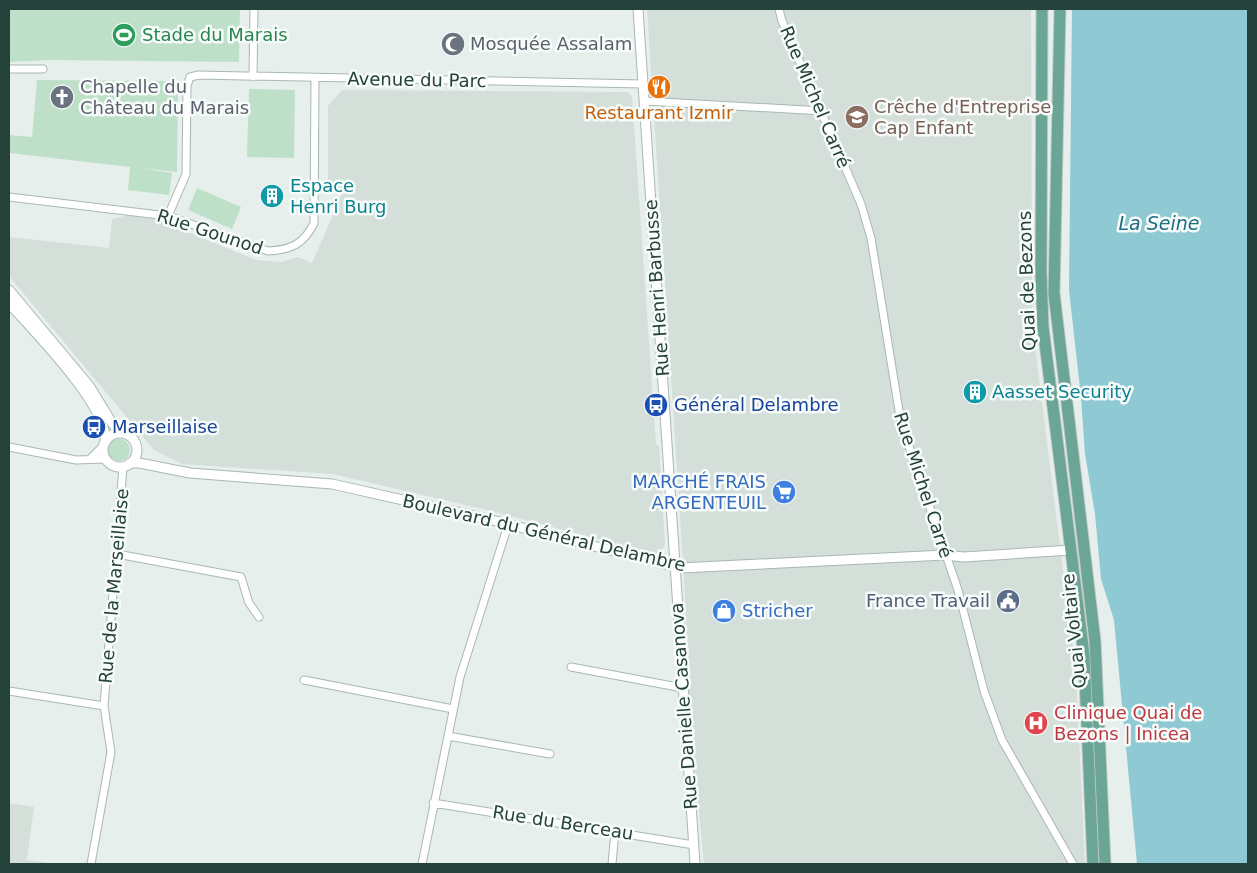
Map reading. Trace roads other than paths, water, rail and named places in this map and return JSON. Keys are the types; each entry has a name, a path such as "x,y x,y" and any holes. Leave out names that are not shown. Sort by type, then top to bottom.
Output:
{"main road":[{"name":"Quai de Bezons","path":"1042,9 1041,272 1043,318 1078,548"},
{"name":"Quai de Bezons","path":"1060,9 1054,293 1080,520 1078,548"},
{"name":"Quai Voltaire","path":"1078,548 1086,569 1096,660 1105,864"},
{"name":"Quai Voltaire","path":"1078,548 1093,864"}],"street":[{"path":"253,77 254,9"},
{"name":"Rue Henri Barbusse","path":"638,9 675,567"},
{"name":"Rue Michel Carré","path":"779,9 782,21 861,204 871,238 901,423 958,590 984,691 1002,740 1073,864"},
{"path":"9,69 43,69"},
{"name":"Avenue du Parc","path":"168,216 186,174 187,86 190,77 199,74 253,77 643,84"},
{"name":"Rue Gounod","path":"9,197 168,216 268,252 284,251 298,245 308,236 314,222 316,208 315,78"},
{"path":"644,101 822,111"},
{"path":"9,290 90,387 112,422 122,433 133,438 137,449 136,456 127,465 111,465 105,459 76,460 9,447"},
{"path":"9,303 90,400 104,426 105,459"},
{"path":"91,458 112,434 122,433"},
{"name":"Boulevard du Général Delambre","path":"137,449 147,458 168,468"},
{"name":"Boulevard du Général Delambre","path":"127,465 168,468 202,474 332,484 508,525 675,567 691,569 945,555 964,558 1078,548"},
{"name":"Rue de la Marseillaise","path":"91,861 111,752 104,706 127,465"},
{"path":"422,864 460,677 508,525"},
{"path":"118,554 241,578 249,603 259,617"},
{"name":"Rue Danielle Casanova","path":"675,567 695,864"},
{"path":"571,668 683,688"},
{"path":"304,680 453,709"},
{"path":"9,691 104,706"},
{"path":"448,736 550,754"},
{"name":"Rue du Berceau","path":"433,803 694,845"},
{"path":"612,864 615,832"},
{"path":"91,861 97,864"}],"water":[{"name":"La Seine","path":"1072,9 1248,9 1248,864 1137,864 1114,620 1101,579 1095,514 1085,454 1081,397 1069,290"}],"place":[{"name":"Stade du Marais","path":"124,35"},
{"name":"Mosquée Assalam","path":"453,44"},
{"name":"Restaurant Izmir","path":"659,87"},
{"name":"Chapelle du Château du Marais","path":"62,97"},
{"name":"Crêche d'Entreprise Cap Enfant","path":"857,117"},
{"name":"Espace Henri Burg","path":"272,196"},
{"name":"Aasset Security","path":"975,392"},
{"name":"Général Delambre","path":"656,405"},
{"name":"Marseillaise","path":"94,427"},
{"name":"MARCHÉ FRAIS ARGENTEUIL","path":"784,492"},
{"name":"France Travail","path":"1008,601"},
{"name":"Stricher","path":"724,611"},
{"name":"Clinique Quai de Bezons | Inicea","path":"1036,723"}]}
